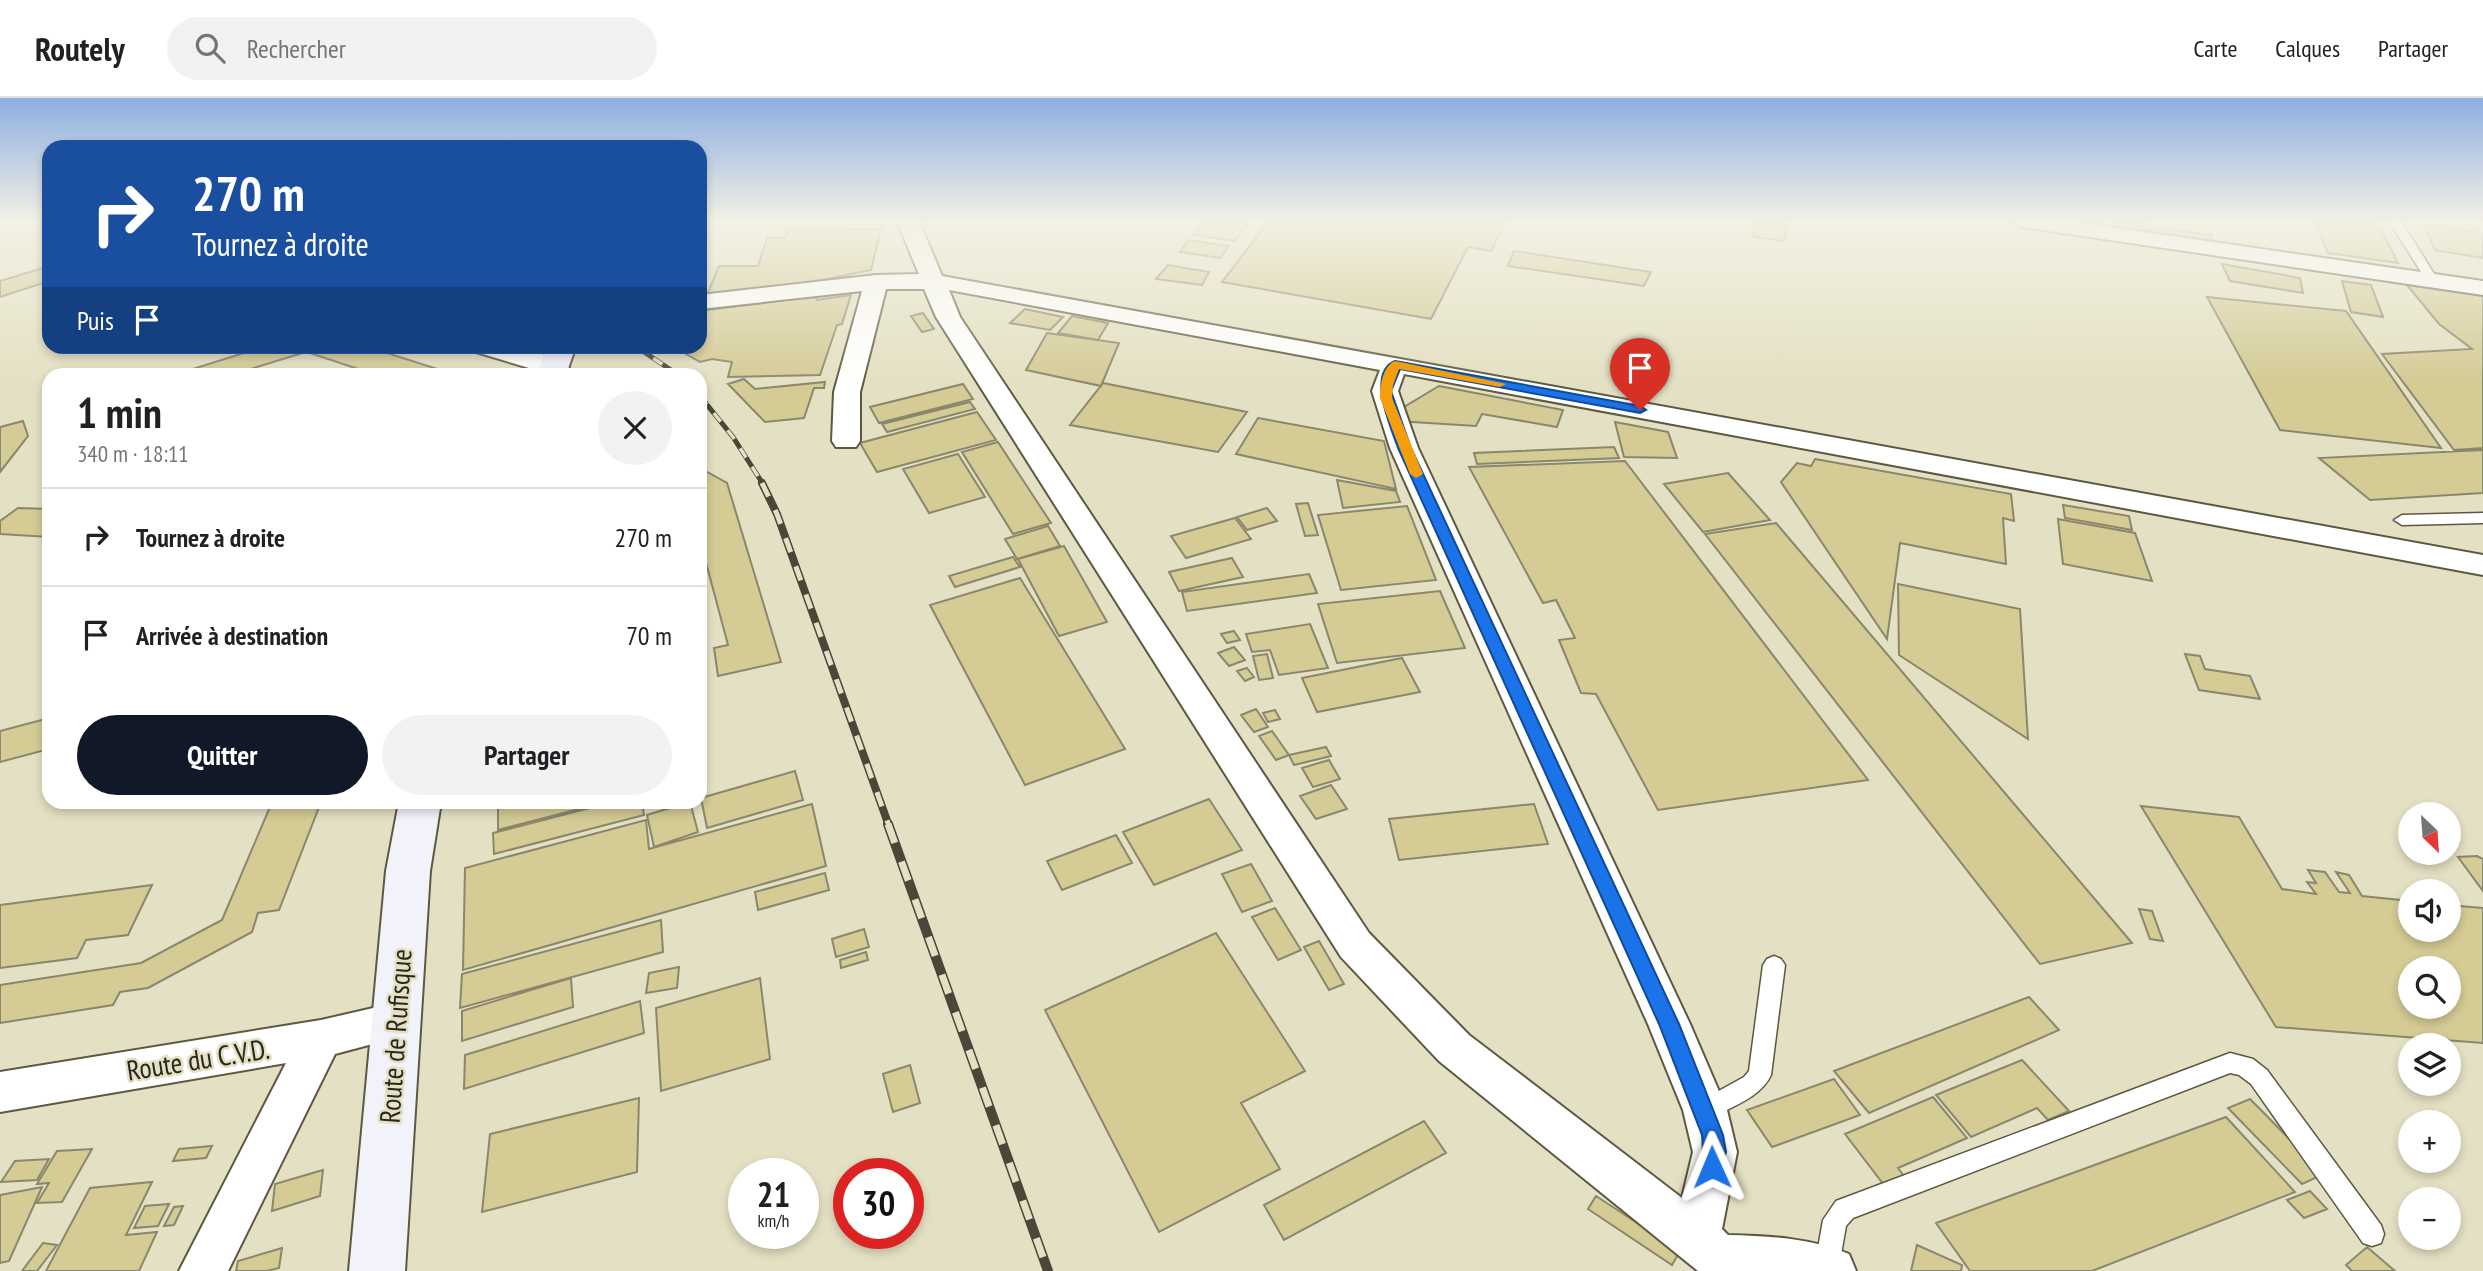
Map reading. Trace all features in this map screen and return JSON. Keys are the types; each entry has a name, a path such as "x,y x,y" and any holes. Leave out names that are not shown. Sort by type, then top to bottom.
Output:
{"main road":[{"name":"Route de Rufisque","path":"377,1271 408,870 419,809"}],"street":[{"path":"929,276 948,317 1355,945 1454,1048 1716,1256 1791,1261 1829,1270"},
{"path":"2402,276 2483,288"},
{"path":"707,301 876,282 931,281 2483,565"},
{"path":"846,441 847,392 876,282"},
{"path":"519,354 556,363"},
{"path":"1395,364 1385,391 1404,448 1669,1024 1704,1110 1715,1152 1716,1256"},
{"name":"Route du C.V.D.","path":"0,1092 321,1039 395,1021"},
{"path":"203,1271 321,1039"}],"lane":[{"path":"2429,276 2432,280"},
{"path":"2402,520 2483,518"},
{"path":"1704,1110 1752,1084 1760,1075 1774,965"},
{"path":"1829,1270 1835,1220 1845,1209 2230,1063 2245,1066 2259,1077 2372,1234"}],"building":[{"path":"17,276 42,276 42,283 0,297 0,281"},
{"path":"715,276 843,276 818,281 812,285 707,297"},
{"path":"1159,276 1207,276 1202,285 1156,279"},
{"path":"1227,276 1453,276 1431,319 1222,282"},
{"path":"1574,276 1649,276 1644,286"},
{"path":"2228,276 2287,276 2300,278 2303,293 2230,281"},
{"path":"2342,281 2371,285 2383,317 2351,312"},
{"path":"2407,285 2483,296 2483,448 2454,450 2382,354 2472,349 2439,324"},
{"path":"851,295 842,324 837,325 820,375 728,377 732,362 712,359 700,362 686,354 707,354 707,310 815,296 817,300"},
{"path":"2207,297 2346,311 2441,448 2280,430"},
{"path":"1025,309 1063,317 1050,330 1010,323"},
{"path":"923,313 934,329 922,332 911,316"},
{"path":"1072,316 1108,323 1098,340 1058,333"},
{"path":"1047,333 1119,343 1101,386 1026,370"},
{"path":"241,354 299,354 254,368 196,368"},
{"path":"313,354 390,354 434,368 355,368"},
{"path":"744,379 755,389 825,382 824,388 814,388 804,418 765,422 728,384"},
{"path":"1103,383 1247,412 1218,452 1070,425"},
{"path":"963,384 973,399 879,423 870,407"},
{"path":"1439,386 1563,410 1557,427 1482,414 1476,426 1397,421 1404,407"},
{"path":"970,402 975,409 887,432 882,424"},
{"path":"977,412 996,440 877,472 860,443"},
{"path":"1258,418 1384,441 1396,489 1236,454"},
{"path":"23,421 28,436 0,472 0,427"},
{"path":"1615,422 1668,432 1677,458 1624,457"},
{"path":"998,442 1051,523 1013,534 962,452"},
{"path":"1614,447 1619,458 1477,464 1474,453"},
{"path":"2483,450 2483,493 2370,500 2319,458"},
{"path":"958,454 985,497 929,513 903,469"},
{"path":"1815,459 2011,494 2014,521 2003,518 2006,564 1900,543 1887,639 1781,482 1797,463 1811,466"},
{"path":"1625,461 1868,780 1658,810 1596,694 1581,693 1559,640 1575,638 1556,600 1543,603 1469,467"},
{"path":"707,472 727,483 781,662 718,676 714,648 728,645 707,566"},
{"path":"1728,473 1770,520 1703,532 1664,484"},
{"path":"1337,480 1396,491 1400,502 1343,508"},
{"path":"1308,503 1318,535 1305,536 1296,504"},
{"path":"2063,505 2129,516 2132,530 2065,518"},
{"path":"1407,506 1436,580 1341,590 1318,515"},
{"path":"18,508 42,509 42,537 0,534 0,521"},
{"path":"1267,508 1277,521 1247,530 1237,517"},
{"path":"1235,518 1251,539 1186,558 1171,536"},
{"path":"2058,519 2135,533 2152,581 2063,564"},
{"path":"1776,523 2132,943 2040,964 1705,534"},
{"path":"1048,526 1060,546 1017,559 1005,539"},
{"path":"1064,546 1107,622 1059,636 1018,559"},
{"path":"1013,557 1020,567 955,587 949,576"},
{"path":"1232,558 1243,577 1179,591 1169,572"},
{"path":"1309,574 1317,593 1187,611 1182,592"},
{"path":"1020,578 1125,749 1025,785 930,605"},
{"path":"1898,584 2020,609 2028,739 1899,655"},
{"path":"1440,591 1465,648 1337,663 1318,604"},
{"path":"1310,624 1328,668 1279,675 1270,650 1252,652 1246,634"},
{"path":"1234,631 1240,640 1227,643 1221,634"},
{"path":"1234,647 1245,660 1229,666 1218,653"},
{"path":"1267,654 1273,678 1259,680 1253,656"},
{"path":"2185,654 2200,656 2205,669 2250,676 2260,699 2199,690"},
{"path":"1402,658 1420,692 1317,712 1302,678"},
{"path":"1247,668 1254,677 1245,681 1237,671"},
{"path":"1256,709 1268,727 1254,732 1241,715"},
{"path":"1275,710 1280,719 1268,722 1263,713"},
{"path":"42,720 42,751 0,762 0,731"},
{"path":"1272,731 1289,755 1276,760 1259,736"},
{"path":"1326,747 1331,756 1294,765 1289,755"},
{"path":"1329,760 1340,779 1313,787 1302,768"},
{"path":"795,771 803,800 707,828 703,809 707,809 707,796"},
{"path":"1331,785 1347,809 1316,819 1300,796"},
{"path":"1209,799 1242,850 1154,885 1123,832"},
{"path":"812,804 826,866 463,970 465,868 646,820 649,849"},
{"path":"1534,804 1548,844 1399,860 1389,819"},
{"path":"2141,806 2239,817 2282,889 2316,894 2307,882 2316,883 2308,870 2325,872 2339,892 2350,893 2336,872 2349,875 2362,896 2398,900 2398,942 2461,942 2461,906 2483,908 2483,1043 2461,1041 2461,1033 2398,1033 2398,1036 2276,1027"},
{"path":"269,809 318,809 279,910 258,913 252,932 148,988 120,992 113,1005 0,1023 0,985 141,963 222,920"},
{"path":"498,809 579,809 498,830"},
{"path":"586,809 643,809 644,815 494,854 493,833"},
{"path":"667,809 692,809 698,832 654,847 647,815"},
{"path":"1116,835 1132,863 1062,890 1047,861"},
{"path":"2477,856 2483,859 2483,891 2461,861 2461,857"},
{"path":"1251,864 1272,901 1242,912 1222,874"},
{"path":"825,873 829,890 758,910 755,892"},
{"path":"152,885 128,935 86,940 77,958 0,968 0,905"},
{"path":"1275,908 1301,950 1278,960 1252,917"},
{"path":"2139,909 2152,911 2163,941 2150,939"},
{"path":"661,920 663,952 460,1008 462,974"},
{"path":"864,929 869,947 836,957 832,939"},
{"path":"1216,933 1305,1071 1241,1103 1280,1169 1159,1232 1045,1010"},
{"path":"1319,941 1344,984 1329,990 1304,947"},
{"path":"866,952 868,960 841,968 840,960"},
{"path":"679,967 677,988 646,993 649,973"},
{"path":"571,978 573,1007 462,1041 462,1011"},
{"path":"760,978 770,1059 661,1091 656,1008"},
{"path":"2029,997 2059,1030 1869,1113 1834,1071"},
{"path":"640,1001 644,1033 464,1089 465,1055"},
{"path":"2022,1060 2069,1111 2048,1120 2037,1108 1971,1137 1936,1095"},
{"path":"910,1065 920,1103 893,1112 883,1074"},
{"path":"1834,1079 1860,1115 1772,1147 1747,1110"},
{"path":"1933,1097 1967,1138 1898,1168 1904,1176 1884,1185 1845,1134"},
{"path":"639,1098 637,1172 482,1212 490,1134"},
{"path":"2250,1099 2324,1174 2302,1184 2228,1108"},
{"path":"2226,1117 2295,1192 2092,1271 1970,1271 1936,1223"},
{"path":"1424,1121 1446,1153 1284,1240 1264,1205"},
{"path":"212,1146 206,1158 173,1161 179,1149"},
{"path":"92,1149 62,1202 37,1203 49,1183 37,1184 57,1151"},
{"path":"49,1159 37,1180 1,1182 15,1161"},
{"path":"323,1170 320,1196 272,1211 275,1184"},
{"path":"152,1182 126,1235 157,1232 139,1271 46,1271 90,1188"},
{"path":"42,1187 9,1261 0,1263 0,1195"},
{"path":"2310,1191 2327,1209 2304,1218 2287,1200"},
{"path":"1596,1196 1680,1251 1672,1265 1588,1209"},
{"path":"169,1204 158,1226 134,1228 145,1206"},
{"path":"183,1206 174,1225 164,1226 174,1207"},
{"path":"43,1243 57,1245 37,1271 22,1271"},
{"path":"1917,1245 1962,1265 1961,1271 1911,1271"},
{"path":"2367,1247 2395,1271 2352,1271 2346,1265"},
{"path":"282,1248 279,1268 267,1271 236,1271 238,1261"}],"railway":[{"path":"647,354 668,368"},
{"path":"707,405 733,437 763,484"},
{"path":"762,483 777,514 889,826"},
{"path":"888,824 1048,1271"}],"slow traffic":[{"path":"1416,474 1386,398 1386,385 1395,364 1500,384"}],"route":[{"path":"1640,410 1395,364 1385,391 1404,448 1669,1024 1712,1135 1715,1152 1712,1167"}]}
